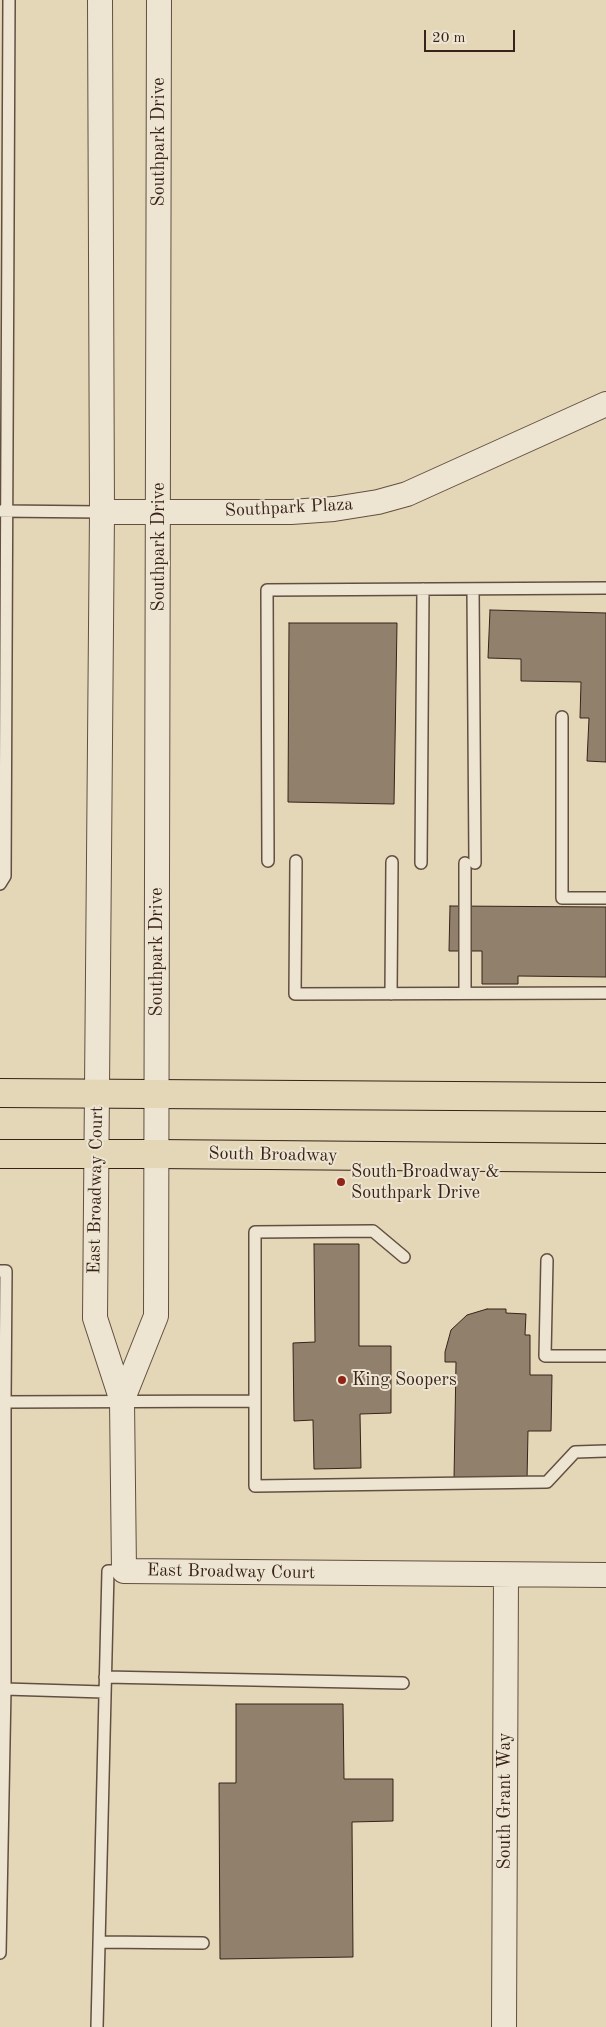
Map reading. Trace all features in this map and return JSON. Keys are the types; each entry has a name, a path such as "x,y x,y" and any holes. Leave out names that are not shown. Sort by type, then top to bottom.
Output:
{"main road":[{"path":"0,1093 606,1097"},
{"name":"South Broadway","path":"0,1154 606,1158"}],"street":[{"path":"97,1094 102,512 100,0"},
{"name":"Southpark Drive","path":"157,1094 159,0"},
{"name":"Southpark Plaza","path":"102,512 290,512 334,509 378,502 408,494 606,404"},
{"name":"East Broadway Court","path":"97,1094 95,1318 122,1401 124,1571 606,1575"},
{"name":"East Broadway Court","path":"122,1401 156,1316 157,1094"},
{"name":"South Grant Way","path":"504,2027 506,1575"}],"lane":[{"path":"0,884 5,876 3,725 4,48 9,0"},
{"path":"3,511 102,512"},
{"path":"268,861 267,590 606,588"},
{"path":"421,863 423,589"},
{"path":"466,993 470,864 473,589"},
{"path":"562,718 562,898 606,898"},
{"path":"296,861 295,994 606,993"},
{"path":"391,994 392,862"},
{"path":"404,1257 373,1231 255,1232 255,1486 547,1482 575,1452 606,1452"},
{"path":"547,1260 545,1356 606,1356"},
{"path":"0,1271 6,1271 3,1402 5,1690 0,1953"},
{"path":"3,1402 255,1401"},
{"path":"97,2027 108,1571 124,1571"},
{"path":"105,1677 403,1683"},
{"path":"5,1690 104,1692"},
{"path":"99,1942 203,1942"}],"building":[{"path":"490,610 606,613 606,762 587,761 589,718 580,718 581,682 521,681 521,659 488,658"},
{"path":"289,623 397,623 394,804 288,802"},
{"path":"450,906 606,907 606,977 518,976 518,984 482,984 482,951 449,951"},
{"name":"King Soopers","path":"314,1244 359,1244 359,1346 391,1346 391,1413 360,1414 361,1468 314,1469 313,1420 294,1421 293,1343 315,1342"},
{"path":"487,1309 506,1309 506,1313 526,1314 525,1335 530,1335 530,1375 552,1375 551,1431 528,1431 527,1480 454,1479 456,1362 445,1362 445,1352 451,1330 467,1315"},
{"path":"236,1704 343,1704 344,1779 393,1779 393,1821 352,1822 353,1957 220,1959 219,1783 236,1783"}],"place":[{"name":"South Broadway & Southpark Drive","path":"341,1182"},
{"name":"King Soopers","path":"342,1380"}]}
